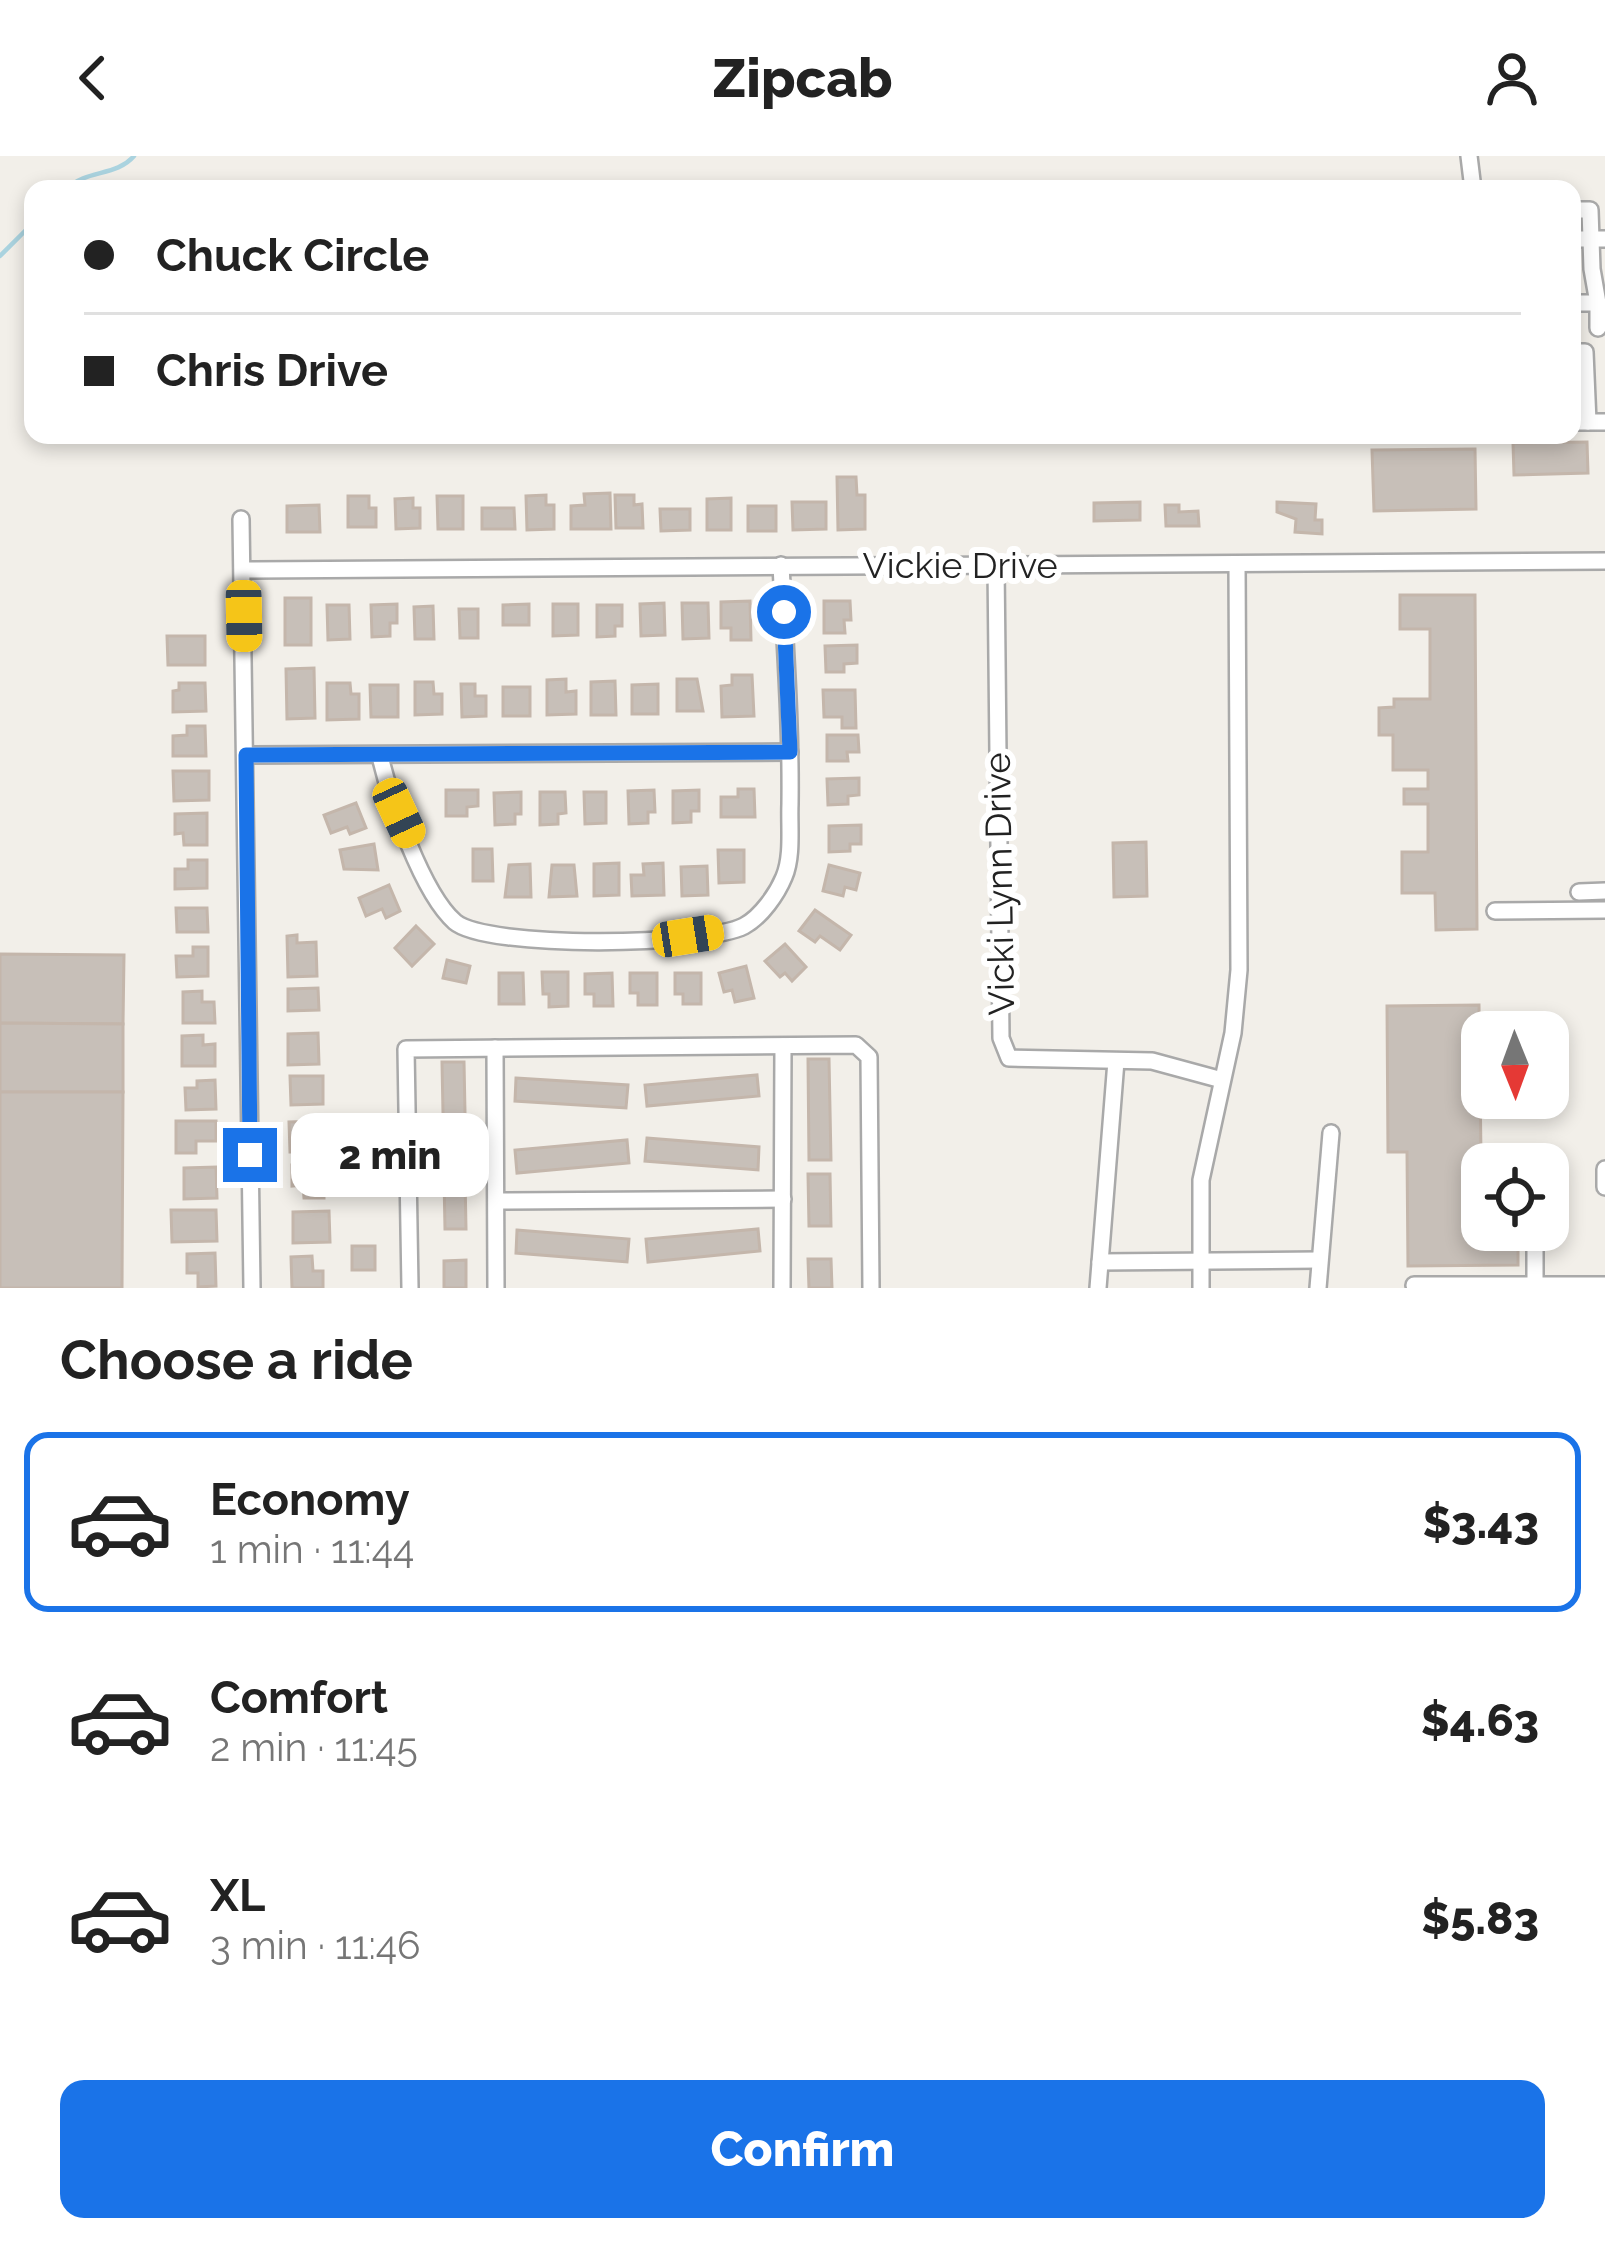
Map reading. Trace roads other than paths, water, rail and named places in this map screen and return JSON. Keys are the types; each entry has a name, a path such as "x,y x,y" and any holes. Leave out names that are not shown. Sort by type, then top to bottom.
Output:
{"street":[{"path":"1581,210 1590,210 1598,239 1598,328"},
{"path":"1581,302 1598,303"},
{"path":"1581,352 1585,352 1588,422"},
{"path":"241,519 252,1288"},
{"name":"Vickie Drive","path":"244,570 1605,561"},
{"path":"1201,1288 1202,1180 1233,1033 1239,970 1237,564"},
{"path":"380,756 388,789 432,890 456,923 485,937 660,941 744,926 770,902 786,873 790,752 781,565"},
{"name":"Vicki Lynn Drive","path":"996,565 1001,1038 1009,1058 1152,1061 1222,1080"},
{"path":"246,755 790,752"},
{"path":"1579,892 1605,892"},
{"path":"1495,911 1597,910"},
{"path":"410,1288 406,1049 856,1045 869,1057 871,1288"},
{"path":"782,1288 783,1046"},
{"path":"495,1048 496,1288"},
{"path":"1098,1288 1116,1061"},
{"path":"1318,1288 1331,1133"},
{"path":"1605,1169 1605,1186"},
{"path":"496,1201 783,1199"},
{"path":"1535,1251 1535,1285"},
{"path":"1100,1262 1318,1260"},
{"path":"1414,1286 1605,1285"}],"waterway":[{"path":"80,180 119,167 134,156"},
{"path":"0,256 24,232"}]}
